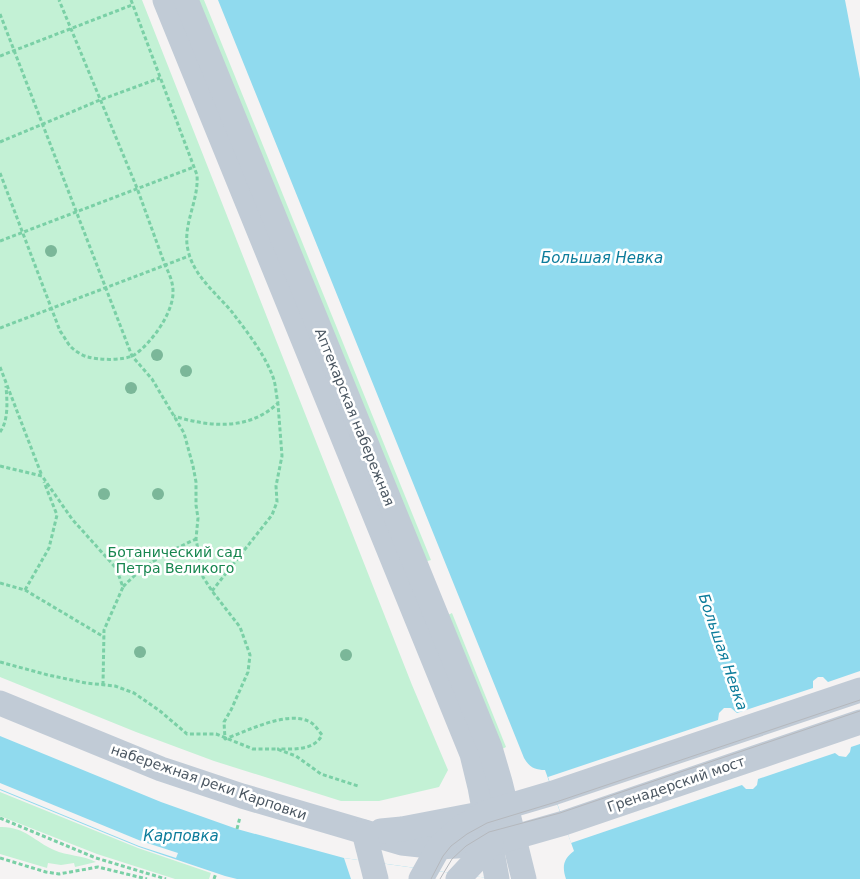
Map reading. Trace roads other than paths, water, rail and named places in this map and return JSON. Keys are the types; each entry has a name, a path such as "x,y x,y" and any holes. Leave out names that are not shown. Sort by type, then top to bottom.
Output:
{"street":[{"name":"Аптекарская набережная","path":"165,0 495,810"},
{"name":"Аптекарская набережная","path":"186,0 490,748 495,810 502,841"},
{"path":"423,874 439,847 459,829 495,810 553,793 860,690"},
{"name":"набережная реки Карповки","path":"0,703 162,769 242,796 402,843 439,847 502,841"},
{"name":"Гренадерский мост","path":"502,841 564,823 860,722"},
{"name":"набережная реки Карповки","path":"364,832 402,828 495,810"},
{"path":"364,832 374,871"},
{"path":"460,877 502,841"},
{"path":"497,879 502,841"},
{"path":"502,841 524,879"}],"water":[{"name":"Большая Невка","path":"218,0 845,0 860,79 860,879 566,879 564,864 574,851 545,770 533,767 524,758"},
{"name":"Карповка","path":"0,736 161,802 237,829 344,858 495,879 237,879 225,876 139,847 0,790"}],"tram line":[{"path":"431,879 443,856 451,846 487,823 556,802 860,700"},
{"path":"440,879 452,859 466,846 489,832 560,813 860,711"}],"park label":[{"name":"Ботанический сад Петра Великого","path":"175,560"}]}
